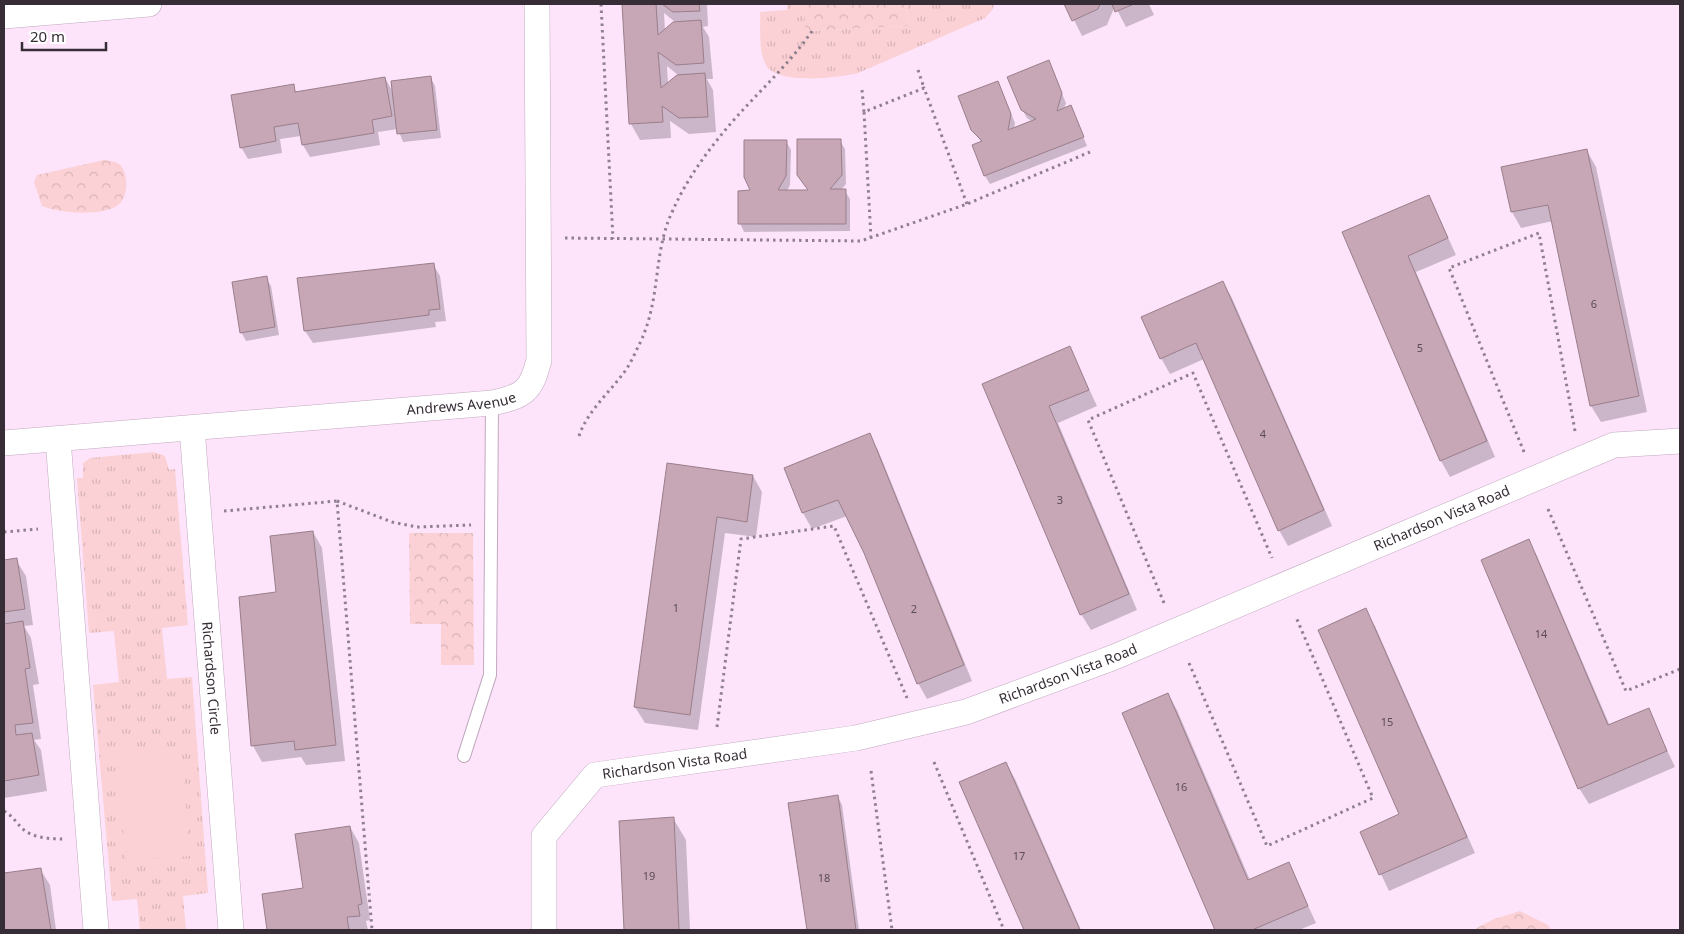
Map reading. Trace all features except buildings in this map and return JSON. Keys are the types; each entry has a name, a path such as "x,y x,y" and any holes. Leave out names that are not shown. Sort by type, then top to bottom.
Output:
{"street":[{"path":"4,16 149,4"},
{"name":"Andrews Avenue","path":"4,442 492,403 516,398 533,382 539,360 537,4"},
{"name":"Richardson Circle","path":"192,428 231,930"},
{"path":"58,438 96,930"},
{"name":"Richardson Vista Road","path":"544,930 544,836 595,775 856,738 966,712 1112,658 1614,445 1680,441"}],"lane":[{"path":"464,756 490,675 492,403"}],"path":[{"path":"601,4 613,239"},
{"path":"579,436 584,421 624,373 650,320 656,294 662,233 673,208 697,169 722,134 797,54 812,31"},
{"path":"918,70 967,204"},
{"path":"864,112 924,88"},
{"path":"862,90 871,238"},
{"path":"539,237 861,241 967,204 1090,152"},
{"path":"1524,452 1449,268 1539,233 1575,431"},
{"path":"1164,603 1088,420 1193,373 1272,558"},
{"path":"217,511 337,501 392,522 416,527 491,524"},
{"path":"337,501 372,930"},
{"path":"1548,509 1626,691 1680,669"},
{"path":"717,727 741,540 834,526 908,702"},
{"path":"1189,663 1267,846 1373,798 1296,617"},
{"path":"934,762 1004,930"},
{"path":"871,771 892,930"},
{"path":"4,811 11,815 25,831 46,838 89,841"}],"green space":[{"path":"787,4 804,4 806,31 908,26 907,4 994,4 993,9 985,18 858,73 837,77 794,78 772,71 763,59 761,46 760,12 787,10"},
{"path":"804,4 907,4 908,26 805,31"},
{"path":"104,160 119,164 124,170 126,187 124,197 118,205 102,211 81,213 42,206 34,182 37,175"},
{"path":"154,452 165,456 169,470 175,469 188,625 162,628 167,679 192,677 208,893 183,896 186,930 140,930 137,899 112,901 93,685 119,682 114,631 89,633 77,478 83,478 83,463 90,458"},
{"path":"409,533 473,533 474,665 441,665 441,624 410,624"},
{"path":"181,747 190,856 126,861 116,753"},
{"path":"1520,911 1548,925 1551,930 1473,930 1494,919"}]}
